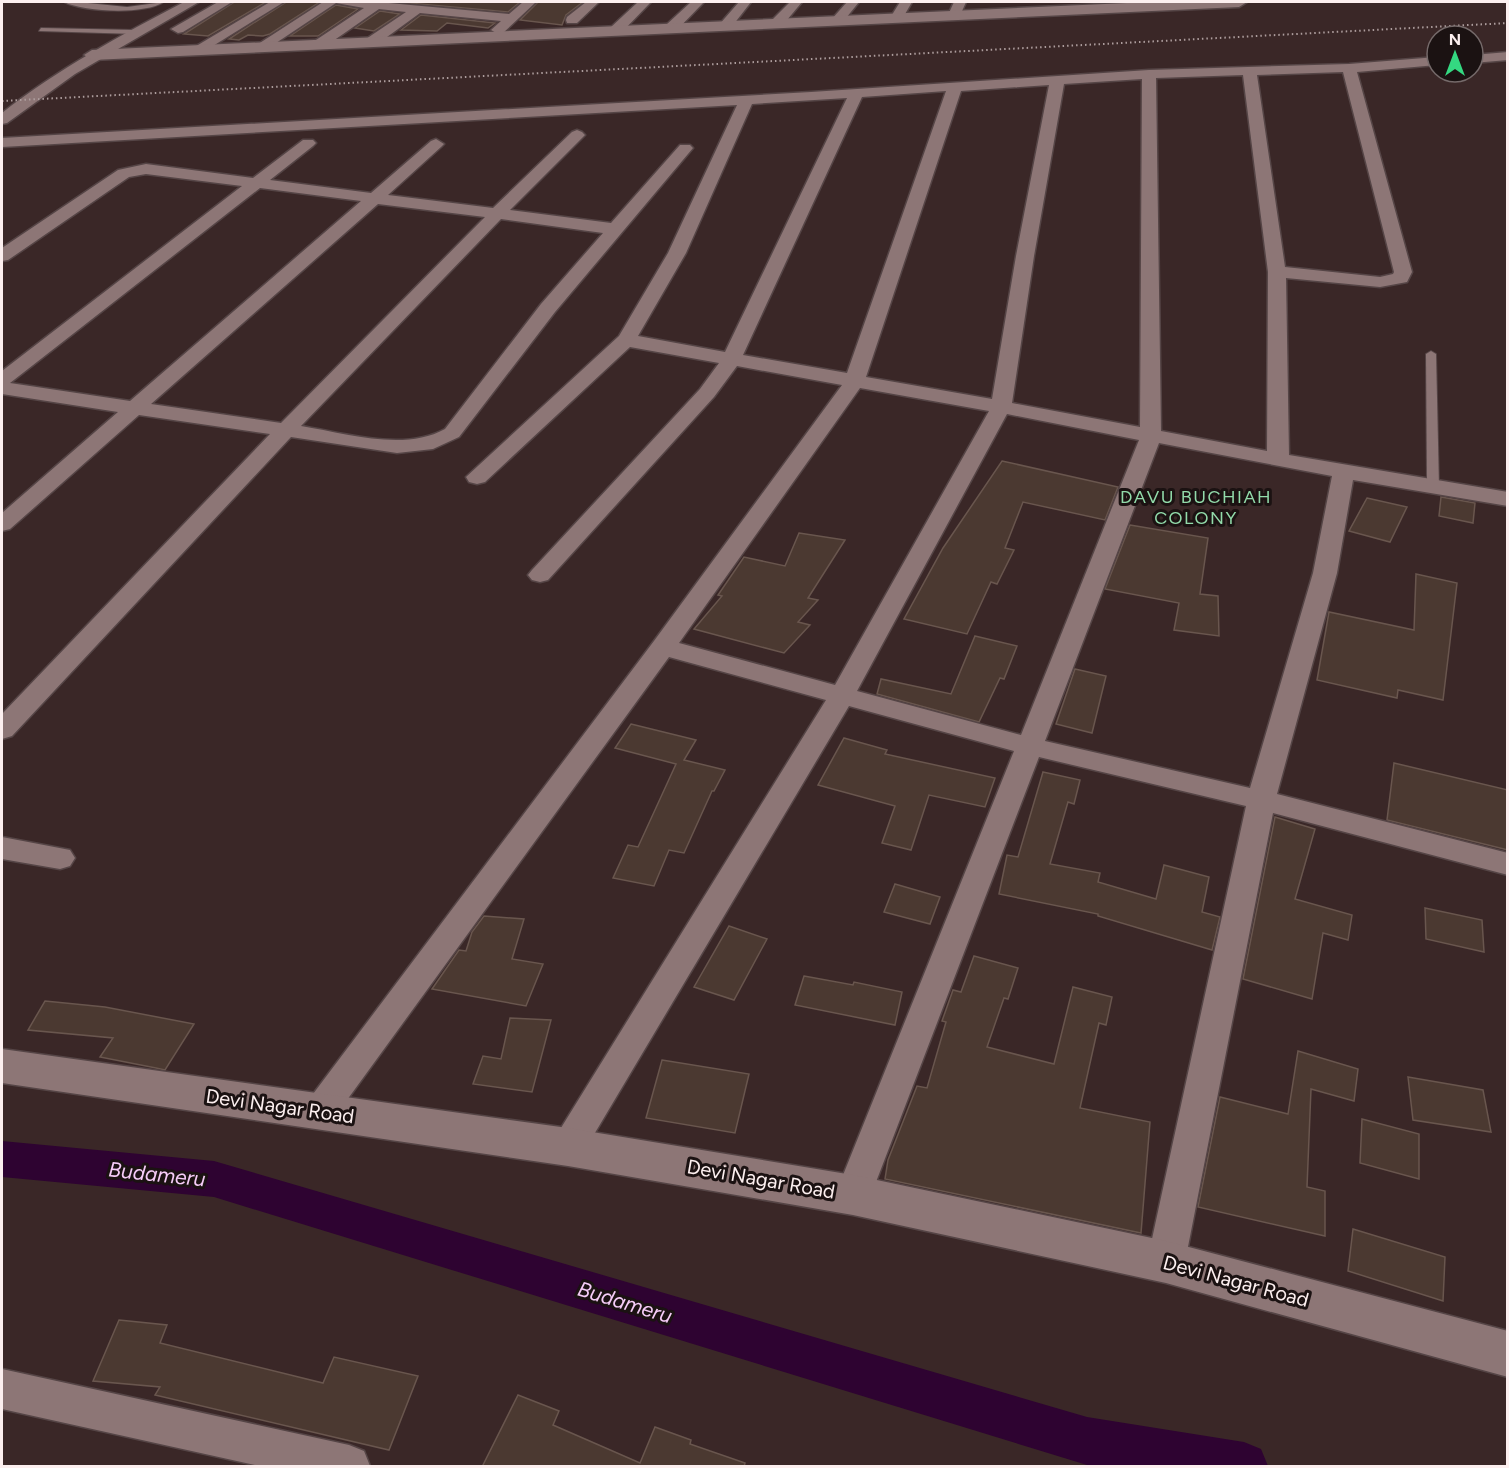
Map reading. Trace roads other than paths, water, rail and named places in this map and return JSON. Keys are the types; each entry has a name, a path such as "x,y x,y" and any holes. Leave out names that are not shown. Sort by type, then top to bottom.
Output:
{"street":[{"path":"2,120 26,100 92,56 193,2"},
{"path":"135,53 226,2"},
{"path":"195,51 278,2"},
{"path":"259,48 331,2"},
{"path":"342,2 511,18"},
{"path":"490,37 526,2"},
{"path":"572,20 593,2"},
{"path":"615,31 645,2"},
{"path":"671,28 698,2"},
{"path":"725,26 745,2"},
{"path":"777,23 796,2"},
{"path":"837,20 853,2"},
{"path":"896,18 906,2"},
{"path":"92,56 896,18 957,8 1239,2"},
{"path":"318,45 377,5"},
{"path":"371,42 418,9"},
{"path":"1485,58 1508,56"},
{"path":"2,142 746,100 1149,74 1348,68 1425,62"},
{"path":"1277,272 1380,282 1401,278 1403,272 1348,68"},
{"path":"1249,70 1277,272 1278,460"},
{"path":"853,1195 1151,437 1149,74"},
{"path":"568,1147 842,697 1001,407 1025,256 1057,81"},
{"path":"319,1112 663,647 854,382 955,87"},
{"path":"540,575 707,393 731,360 857,93"},
{"path":"477,477 626,340 645,313 692,224 746,100"},
{"path":"2,730 284,431 495,215 577,135"},
{"path":"2,380 308,143"},
{"path":"2,524 436,144"},
{"path":"2,388 397,447 421,447 438,442 452,433 548,308 685,148"},
{"path":"2,256 124,173 146,169 616,229"},
{"path":"626,340 1001,407 1344,472 1508,499"},
{"path":"1166,1262 1261,800 1325,573 1344,472"},
{"path":"663,647 1029,746 1261,800 1508,864"},
{"path":"2,848 60,858"},
{"name":"Devi Nagar Road","path":"2,1066 568,1147 853,1195 1166,1262 1508,1354"},
{"path":"2,1389 349,1467"}],"lane":[{"path":"67,2 134,10 152,7 161,2"},
{"path":"40,30 136,32"},
{"path":"1431,354 1432,487"}],"waterway":[{"name":"Budameru","path":"2,1159 214,1179 1087,1441 1244,1466"}],"railway":[{"path":"2,101 1508,23"}],"district":[{"name":"DAVU BUCHIAH COLONY","path":"1196,507"}]}
